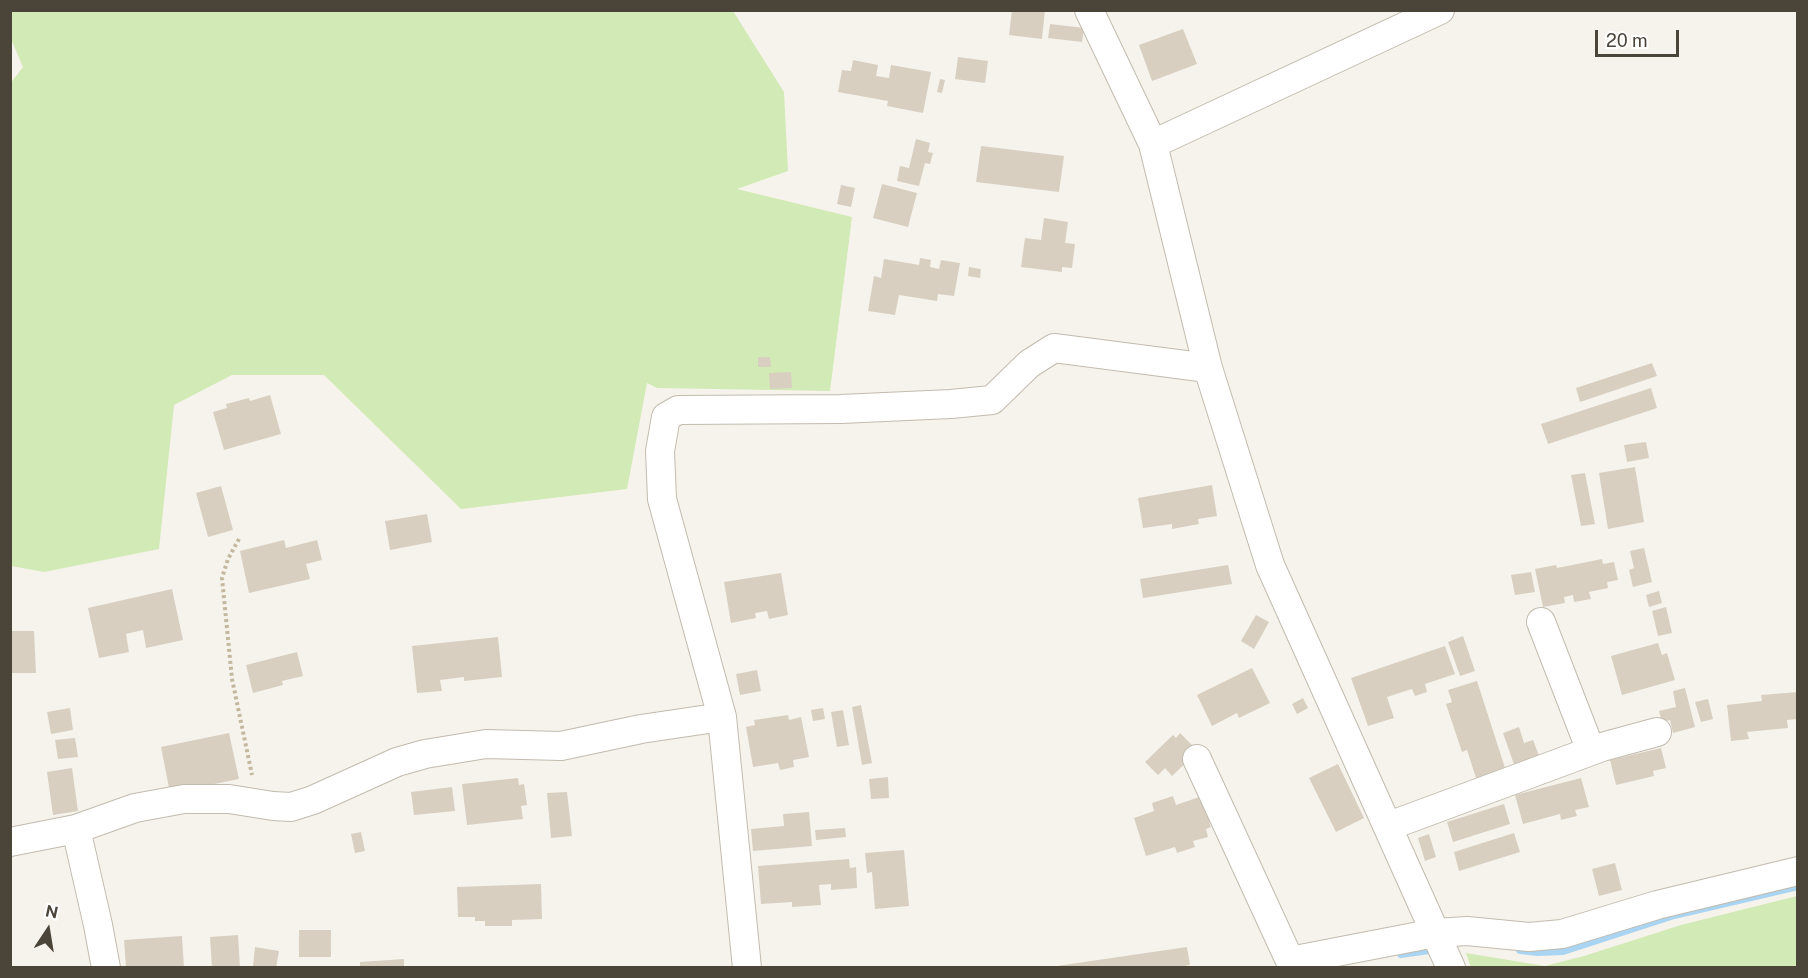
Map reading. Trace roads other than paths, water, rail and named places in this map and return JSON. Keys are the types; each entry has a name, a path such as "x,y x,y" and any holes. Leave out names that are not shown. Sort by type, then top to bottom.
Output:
{"street":[{"path":"1089,10 1154,144 1208,368 1270,565 1451,968"},
{"path":"1154,144 1440,10"},
{"path":"747,968 722,717 662,499 660,451 666,417 678,410 841,409 992,400 1029,364 1054,348 1208,368"},
{"path":"1541,622 1591,751"},
{"path":"10,842 76,829 135,808 184,799 229,799 282,806 302,803 397,762 425,754 486,744 561,746 641,729 722,717"},
{"path":"1389,826 1591,751 1657,732"},
{"path":"1197,759 1290,961 1435,933 1467,931 1529,937 1562,934 1657,905 1797,871"},
{"path":"76,829 106,968"}],"waterway":[{"path":"1520,950 1563,951 1674,915 1798,886"},
{"path":"1401,954 1436,949"}]}
